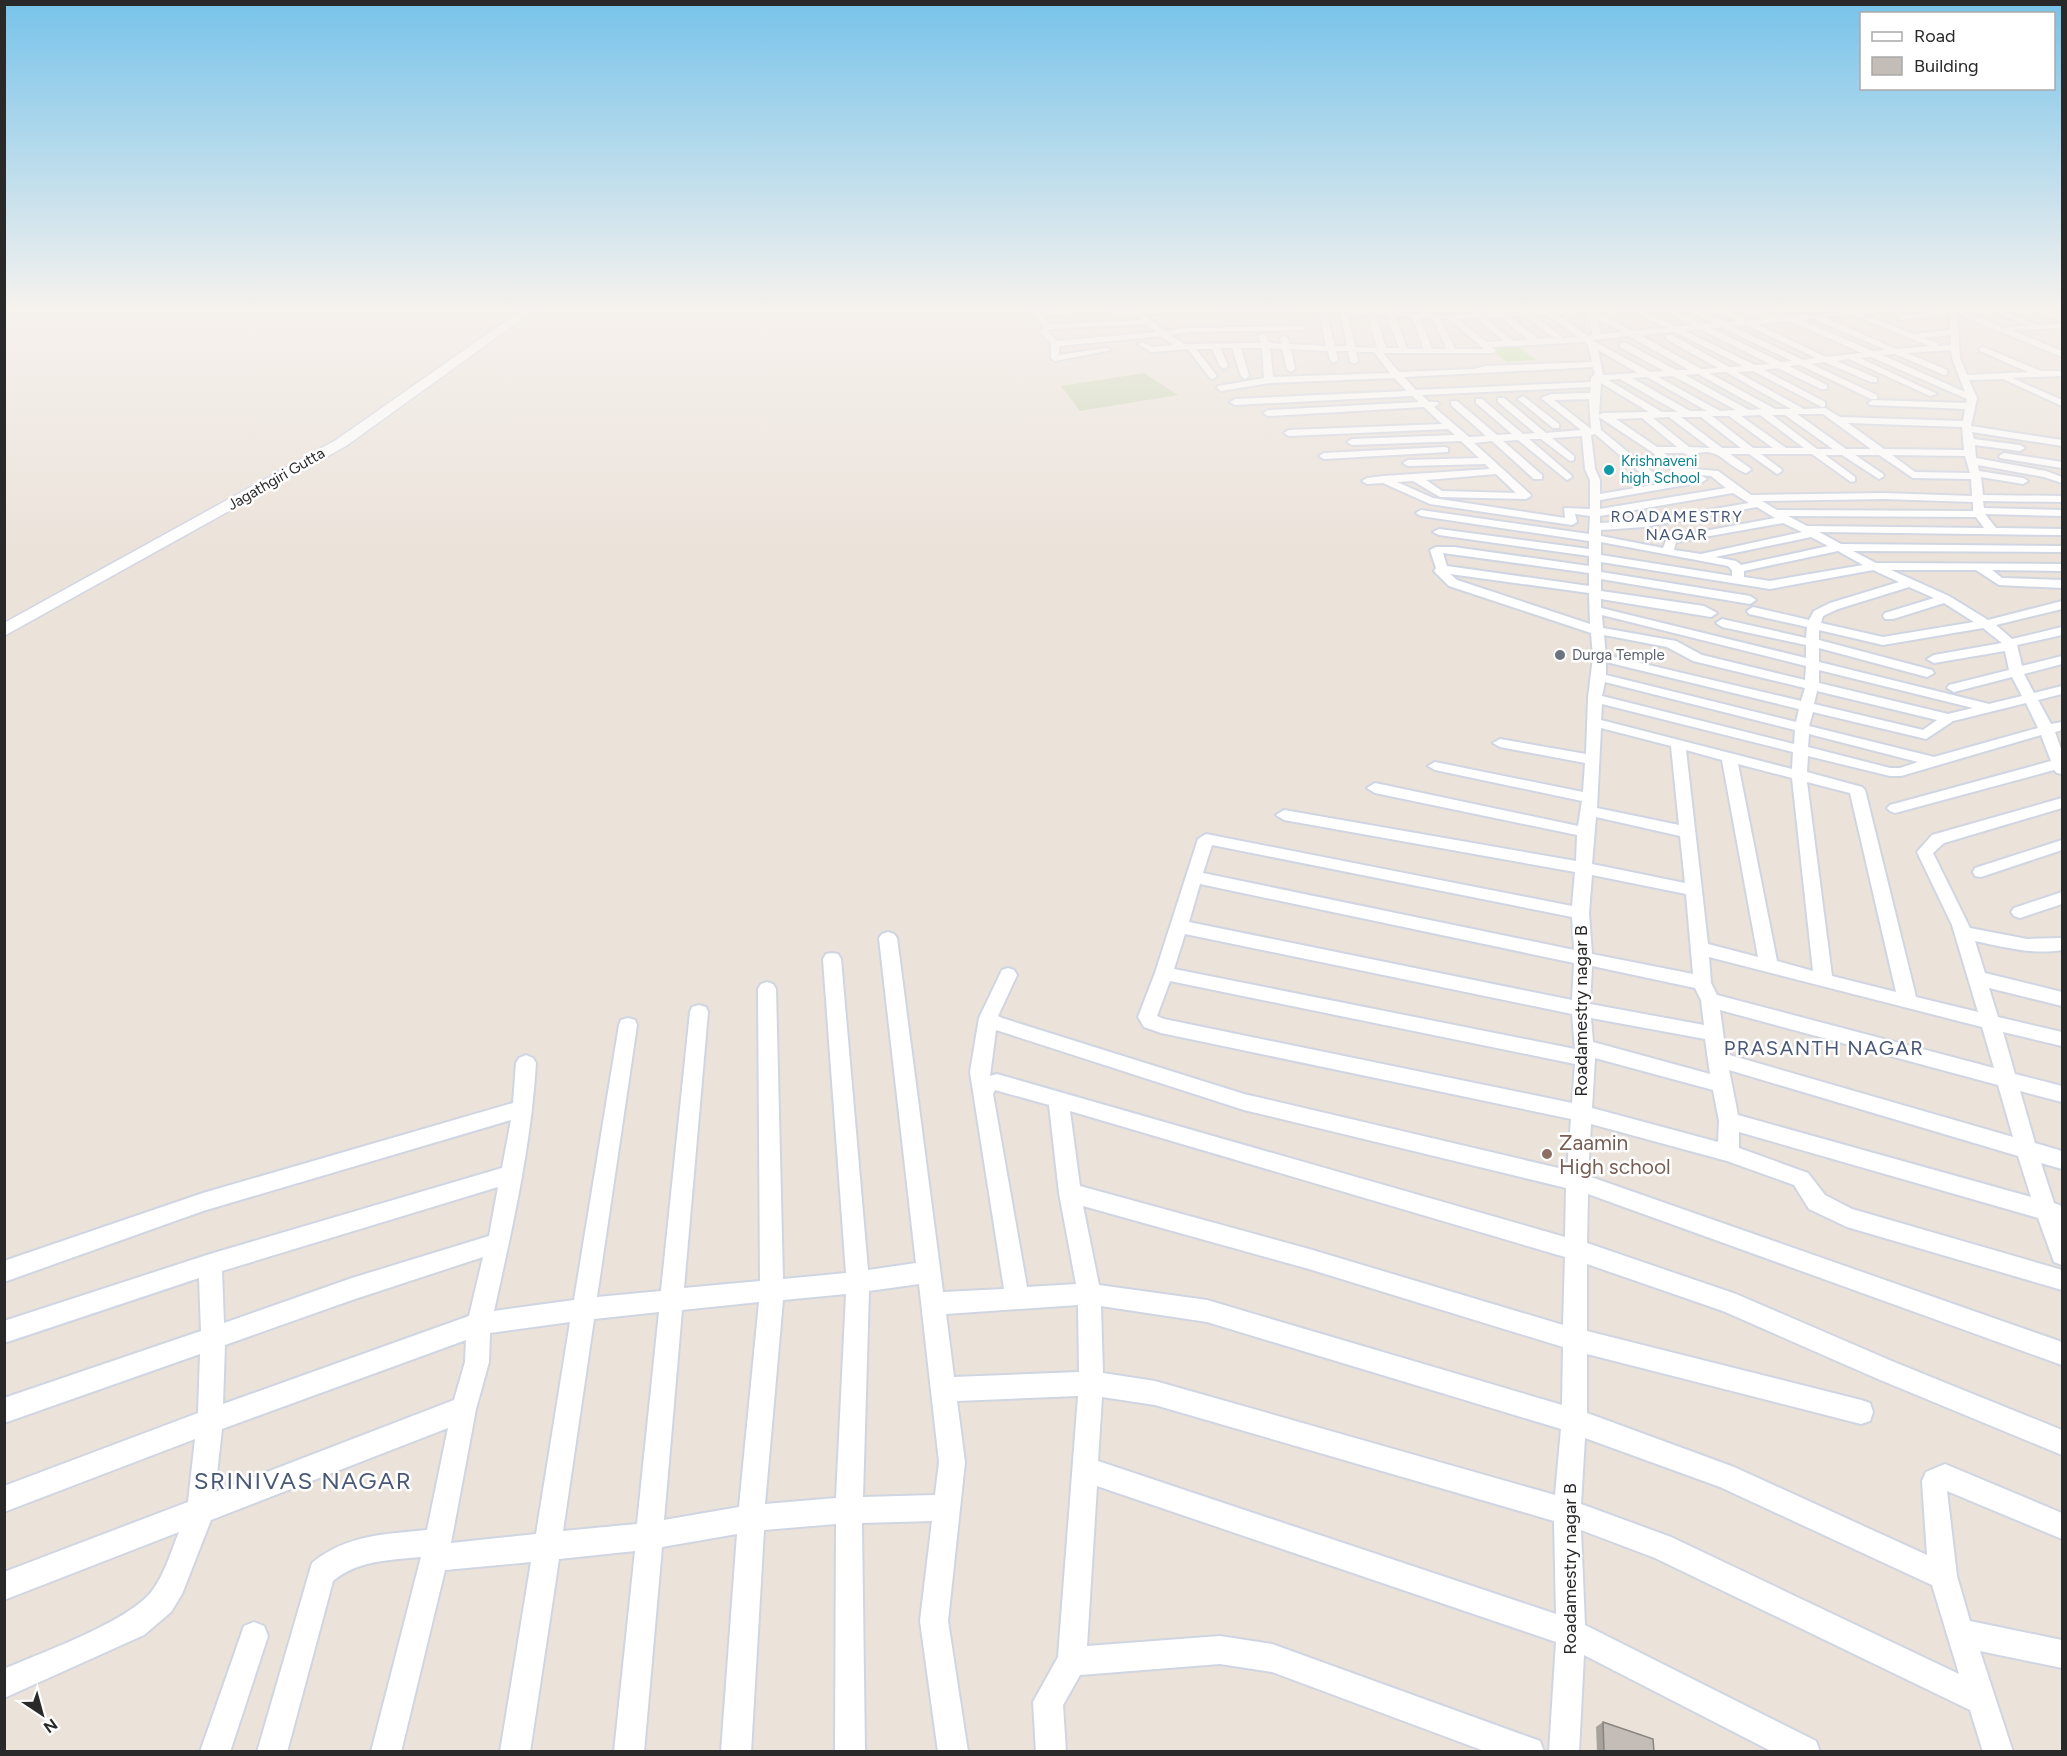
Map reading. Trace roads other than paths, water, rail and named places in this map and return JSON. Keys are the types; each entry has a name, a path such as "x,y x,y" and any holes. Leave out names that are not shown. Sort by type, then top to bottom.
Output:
{"street":[{"name":"Jagathgiri Gutta","path":"4,631 341,443 419,388"},
{"path":"1230,388 1222,391 1279,388"},
{"path":"1409,388 1526,496 1534,517"},
{"path":"1235,402 1415,394 1488,388"},
{"path":"1268,413 1546,398 1573,388"},
{"name":"Roadamestry nagar B","path":"1563,1752 1571,1633 1567,1512 1574,1421 1577,1181 1584,1053 1580,913 1585,832 1593,760 1594,698 1599,677 1600,657 1596,630 1595,480 1590,470 1596,388"},
{"path":"1613,388 1660,414"},
{"path":"1642,388 1688,414"},
{"path":"1674,388 1718,413"},
{"path":"1701,388 1747,412"},
{"path":"1731,388 1774,412"},
{"path":"1759,388 1802,412"},
{"path":"1794,388 1822,404"},
{"path":"1800,391 1818,388"},
{"path":"1852,388 1874,400 2062,480"},
{"path":"1919,388 1933,394"},
{"path":"1931,388 1970,439 2062,487"},
{"path":"1964,388 1978,506 1991,529"},
{"path":"2028,388 2062,403"},
{"path":"1546,398 1594,426 1655,450 1679,471 1716,474"},
{"path":"1523,399 1556,426"},
{"path":"1501,400 1570,458"},
{"path":"1479,401 1567,477"},
{"path":"1367,481 1502,473 1536,475 1454,403"},
{"path":"1347,442 1542,436 1643,414 1825,411 1841,416 2062,454"},
{"path":"1762,412 1851,479"},
{"path":"1787,412 1879,476"},
{"path":"1702,413 1776,471"},
{"path":"1731,413 1784,451"},
{"path":"1643,414 1735,490 1874,566 1946,599 1986,624 2010,643 2016,671 2048,731 2061,766 1895,808"},
{"path":"1671,414 1746,470"},
{"path":"1348,420 1441,416"},
{"path":"1841,416 1854,431 1898,463 1970,439"},
{"path":"1278,422 1336,420"},
{"path":"1289,433 1452,426"},
{"path":"1594,426 1647,473 1669,485"},
{"path":"1854,431 2062,443"},
{"path":"1869,441 1970,439 2062,432"},
{"path":"1655,450 1881,452 1970,439 2062,465"},
{"path":"1324,456 1476,448"},
{"path":"1340,465 1488,461"},
{"path":"1595,557 1669,485 1716,474"},
{"path":"1415,477 1440,494 1526,496"},
{"path":"1383,479 1430,501 1572,522 1568,510 1595,557 1811,664 1990,708"},
{"path":"1432,488 1466,485"},
{"path":"1767,486 1782,498"},
{"path":"1595,557 1735,490"},
{"path":"1595,557 1644,524 1754,501 1782,498 1884,496 2062,513"},
{"path":"1668,552 1671,540 1676,538 1780,516 1978,506 2062,499"},
{"path":"1421,513 1595,557 1752,605 1883,641 1986,624 2062,605"},
{"path":"1968,529 2000,565"},
{"path":"1697,556 1809,531 1991,529 2062,532"},
{"path":"1439,532 1595,557 1738,575 1770,585 1874,566 2062,567"},
{"path":"1738,575 1842,548 2062,549"},
{"path":"1711,613 1595,557 1436,550 1442,568 1440,571 1453,583 1596,630 1671,644 1698,658 1948,718"},
{"path":"1442,568 1668,552 1732,563 1738,575"},
{"path":"1977,565 1999,581 2062,584"},
{"path":"1823,979 1799,775 1802,727 1812,685 1811,664 1815,621 1834,606 1908,583"},
{"path":"1889,616 1946,599"},
{"path":"1815,621 1875,629"},
{"path":"1722,623 1814,643 1927,673"},
{"path":"1934,659 2004,647 2010,643 2062,631"},
{"path":"1600,657 1926,735 1948,718 2062,690"},
{"path":"1954,688 2062,660"},
{"path":"1599,677 1934,762"},
{"path":"1594,698 1890,772 1901,772 2000,741 2062,726"},
{"path":"1594,722 1857,790 1908,1002"},
{"path":"1500,743 1593,760"},
{"path":"1678,744 1700,948 1729,1121 1728,1152"},
{"path":"1729,757 1769,967"},
{"path":"1436,766 1686,832"},
{"path":"1376,788 1585,832"},
{"path":"2062,803 1938,839 1925,852 1964,933 2008,1078 2026,1149 2054,1212 2062,1254"},
{"path":"1284,815 1584,868 1693,890"},
{"path":"1580,913 1206,839 1164,973 1147,1017 1151,1022 1161,1026 1580,1113 1728,1152 1801,1179 1817,1202 1847,1217 2062,1280"},
{"path":"1981,872 2062,845"},
{"path":"1194,877 1583,958 2062,1094"},
{"path":"2020,912 2062,898"},
{"path":"1178,926 1581,1009 1715,1034"},
{"path":"1964,933 2035,945 2053,947 2062,944"},
{"path":"888,938 952,1462 934,1621 953,1752"},
{"path":"1700,948 2062,1039"},
{"path":"832,959 858,1282 849,1510 850,1752"},
{"path":"1164,973 1584,1053 1722,1085"},
{"path":"1008,975 988,1018 980,1072 1017,1298"},
{"path":"1977,978 2062,999"},
{"path":"736,1752 751,1518 772,1289 768,989"},
{"path":"629,1752 699,1012"},
{"path":"988,1018 995,1023 1244,1102 1577,1181 2062,1353"},
{"path":"515,1752 628,1025"},
{"path":"1717,1059 2062,1160"},
{"path":"386,1752 436,1550 464,1409 477,1362 478,1324 512,1174 523,1108 526,1063"},
{"path":"982,1094 988,1084 997,1082 1577,1250 1728,1302 1887,1371 2062,1442"},
{"path":"1051,1752 1048,1702 1072,1661 1091,1383 1089,1294 1070,1193 1059,1101"},
{"path":"4,1272 203,1202 523,1108"},
{"path":"1729,1121 2054,1212"},
{"path":"4,1332 210,1264 512,1174"},
{"path":"1070,1193 1309,1259 1574,1339 1861,1412"},
{"path":"4,1411 213,1336 352,1289 497,1244"},
{"path":"4,1684 135,1624 149,1614 172,1584 200,1513 210,1421 213,1336 210,1264"},
{"path":"4,1499 210,1421 478,1324 584,1309 858,1282 929,1272"},
{"path":"932,1304 1089,1294 1207,1311 1574,1421 1725,1476 1943,1576"},
{"path":"943,1390 1091,1383 1155,1393 1567,1512 1661,1547 1981,1700"},
{"path":"4,1586 200,1513 464,1409"},
{"path":"1084,1469 1571,1633 1805,1752"},
{"path":"1998,1752 1943,1576 1935,1481 1945,1477 2062,1526"},
{"path":"273,1752 321,1573 330,1564 361,1552 548,1545 649,1536 751,1518 849,1510 945,1508"},
{"path":"1959,1633 2062,1654"},
{"path":"215,1752 254,1636"},
{"path":"1072,1661 1220,1650 1272,1658 1529,1752"}],"place":[{"name":"Krishnaveni high School","path":"1609,470"},
{"name":"Durga Temple","path":"1560,655"},
{"name":"Zaamin High school","path":"1547,1154"}],"district":[{"name":"ROADAMESTRY NAGAR","path":"1677,525"},
{"name":"PRASANTH NAGAR","path":"1824,1048"},
{"name":"SRINIVAS NAGAR","path":"303,1480"}]}
